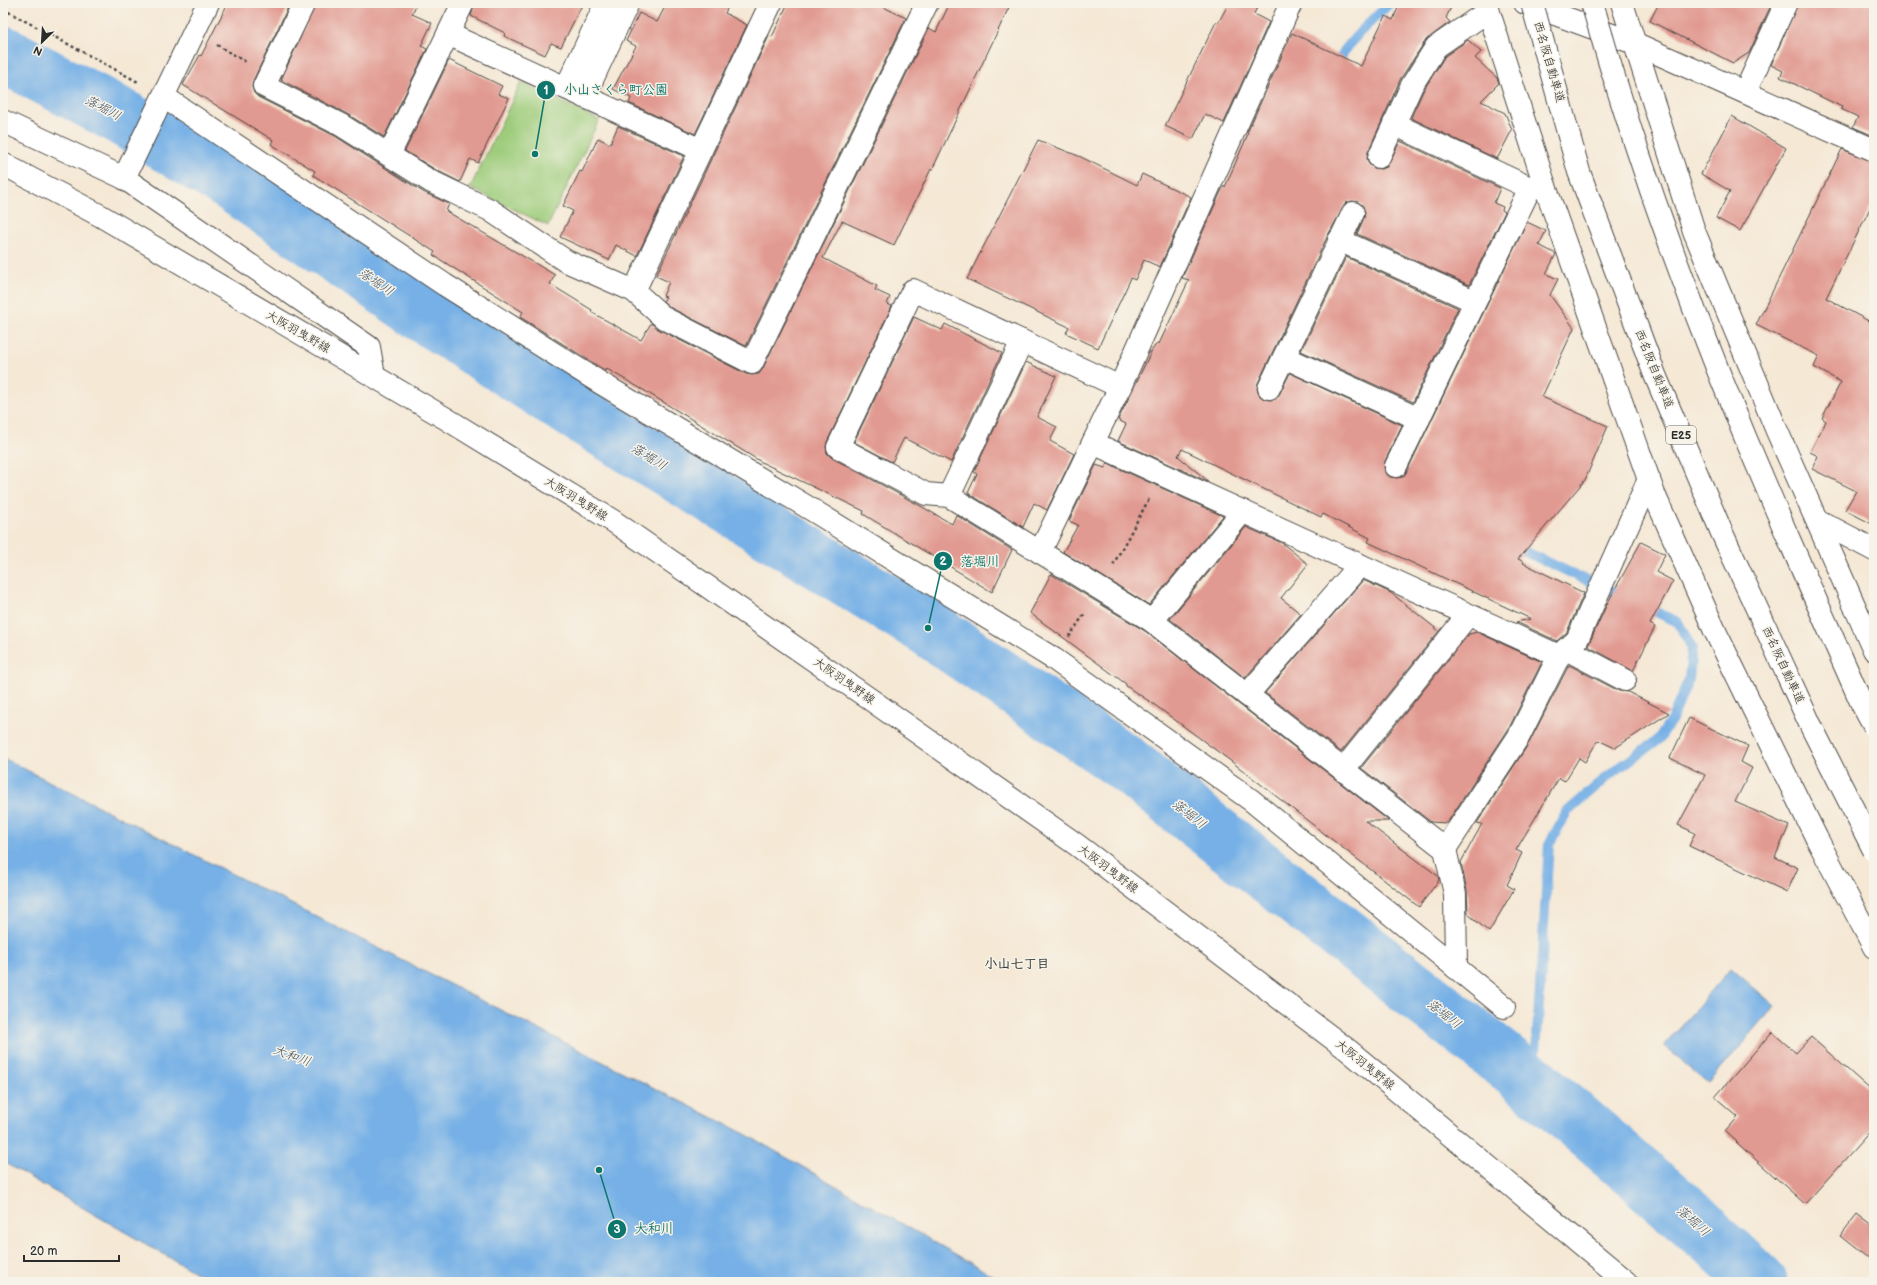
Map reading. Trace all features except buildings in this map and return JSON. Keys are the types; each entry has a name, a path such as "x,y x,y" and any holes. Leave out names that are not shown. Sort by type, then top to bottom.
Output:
{"main road":[{"path":"124,178 208,3"},
{"path":"304,3 264,86 341,125 430,181 490,210 566,261 634,291 664,318 752,363 927,3"},
{"path":"389,155 463,3"},
{"path":"575,92 606,3"},
{"path":"575,92 628,3"},
{"path":"634,291 771,3"},
{"path":"1040,552 1120,387 1291,3"},
{"path":"1525,3 1631,33 1745,92 1874,150"},
{"name":"西名阪自動車道","path":"1532,3 1579,172 1655,374 1746,583 1811,726 1874,850"},
{"path":"1592,3 1636,147 1701,326 1771,499 1862,704 1874,726"},
{"path":"1622,3 1694,231 1777,431 1818,520 1874,650"},
{"path":"1631,33 1639,3"},
{"path":"1745,92 1786,3"},
{"path":"1379,157 1412,85 1436,47 1487,7 1537,187 1649,479 1715,631 1817,839 1874,947"},
{"path":"448,34 701,150"},
{"path":"162,101 445,285 599,382 809,508 1054,659 1251,800 1504,1007"},
{"path":"3,121 124,178 369,347 374,376"},
{"path":"1394,124 1537,187"},
{"name":"大阪羽曳野線","path":"3,164 101,216 374,376 612,521 874,702 1077,845 1348,1050 1627,1282"},
{"path":"1396,466 1474,301 1537,187"},
{"path":"1269,388 1353,213"},
{"path":"1339,240 1474,301"},
{"path":"1120,387 913,290 838,447 926,494 949,496 1152,621 1445,848 1455,894 1456,968"},
{"path":"949,496 1022,341"},
{"path":"1284,357 1419,419"},
{"path":"1093,443 1468,615 1563,653 1625,680"},
{"path":"1445,848 1519,736 1563,653 1577,640 1649,479"},
{"path":"1152,621 1243,511"},
{"path":"1818,520 1874,550"},
{"path":"1247,695 1360,565"},
{"path":"1343,770 1468,615"}],"path":[{"path":"3,9 162,101"},
{"path":"194,32 269,75"},
{"path":"1054,659 1100,589 1162,474"}],"green space":[{"path":"521,82 599,120 548,226 470,188"}],"water":[{"path":"3,758 747,1135 1004,1282 212,1282 3,1162"},
{"path":"1731,968 1775,1006 1708,1083 1664,1046"}],"waterway":[{"path":"1336,69 1344,51 1359,33 1390,3"},
{"name":"落堀川","path":"3,54 120,116 228,181 425,315 563,404 928,628 1125,763 1534,1084 1693,1220 1759,1282"},
{"path":"1513,546 1625,598"},
{"path":"1534,1084 1549,844 1567,812 1608,776 1659,739 1672,719 1689,679 1692,648 1678,622 1645,607"}],"place":[{"name":"小山さくら町公園","path":"535,154"},
{"name":"落堀川","path":"928,628"},
{"name":"大和川","path":"599,1170"}],"district":[{"name":"小山七丁目","path":"1017,964"}]}
